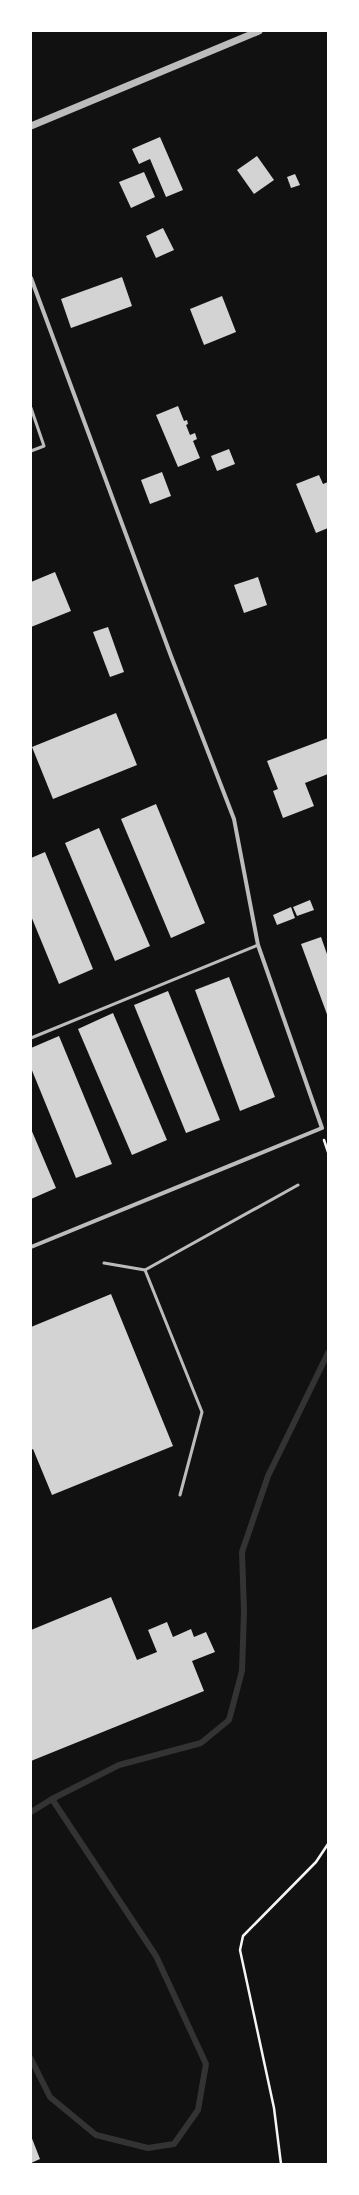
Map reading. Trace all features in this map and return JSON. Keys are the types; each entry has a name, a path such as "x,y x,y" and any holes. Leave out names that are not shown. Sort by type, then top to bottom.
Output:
{"street":[{"path":"31,126 259,31"},
{"path":"31,278 171,656 234,819 258,944 322,1128 31,1247"}],"lane":[{"path":"31,408 44,446 31,451"},
{"path":"31,1038 258,944"},
{"path":"104,1263 145,1270 298,1185"},
{"path":"145,1270 202,1412 180,1495"}],"path":[{"path":"281,2164 274,2108 240,1950 243,1936 316,1862 328,1844"}],"building":[{"path":"160,137 183,190 166,197 150,159 139,164 132,149"},
{"path":"257,156 274,180 254,194 237,170"},
{"path":"144,172 155,197 131,208 119,182"},
{"path":"295,174 300,185 291,188 287,177"},
{"path":"163,228 174,250 156,258 146,236"},
{"path":"122,277 132,306 71,328 61,299"},
{"path":"222,296 236,332 204,345 190,309"},
{"path":"178,406 184,421 187,420 188,424 186,425 190,435 195,433 197,439 193,441 200,458 178,467 156,415"},
{"path":"229,449 235,464 217,471 211,456"},
{"path":"162,472 171,496 150,504 141,480"},
{"path":"319,475 323,484 328,482 328,528 316,533 296,484"},
{"path":"55,572 71,611 31,627 31,582"},
{"path":"258,577 267,605 244,613 234,585"},
{"path":"108,627 124,672 110,677 93,632"},
{"path":"116,713 137,765 53,799 32,747"},
{"path":"328,738 328,774 305,783 314,806 283,818 273,791 278,789 267,761"},
{"path":"156,804 205,923 171,938 121,819"},
{"path":"99,828 150,946 115,961 65,843"},
{"path":"45,852 93,969 59,984 31,916 31,858"},
{"path":"310,900 314,910 297,916 293,907"},
{"path":"291,907 295,918 277,925 273,915"},
{"path":"321,937 328,957 328,1017 301,944"},
{"path":"229,977 275,1097 240,1111 195,990"},
{"path":"168,991 220,1120 186,1133 134,1005"},
{"path":"113,1013 167,1140 132,1155 78,1029"},
{"path":"59,1036 112,1164 76,1178 31,1068 31,1048"},
{"path":"31,1129 56,1188 31,1199"},
{"path":"111,1294 173,1446 52,1495 33,1449 31,1450 31,1327"},
{"path":"111,1597 137,1660 157,1652 148,1630 167,1622 173,1637 191,1629 194,1637 206,1632 215,1652 192,1661 204,1691 31,1761 31,1630"},
{"path":"31,2136 40,2159 31,2163"}],"waterway":[{"path":"31,1812 52,1799 119,1765 201,1743 229,1720 242,1671 244,1611 242,1552 268,1476 328,1353"},
{"path":"31,2059 50,2097 96,2135 148,2148 174,2144 198,2110 206,2064 156,1956 52,1799"}]}
